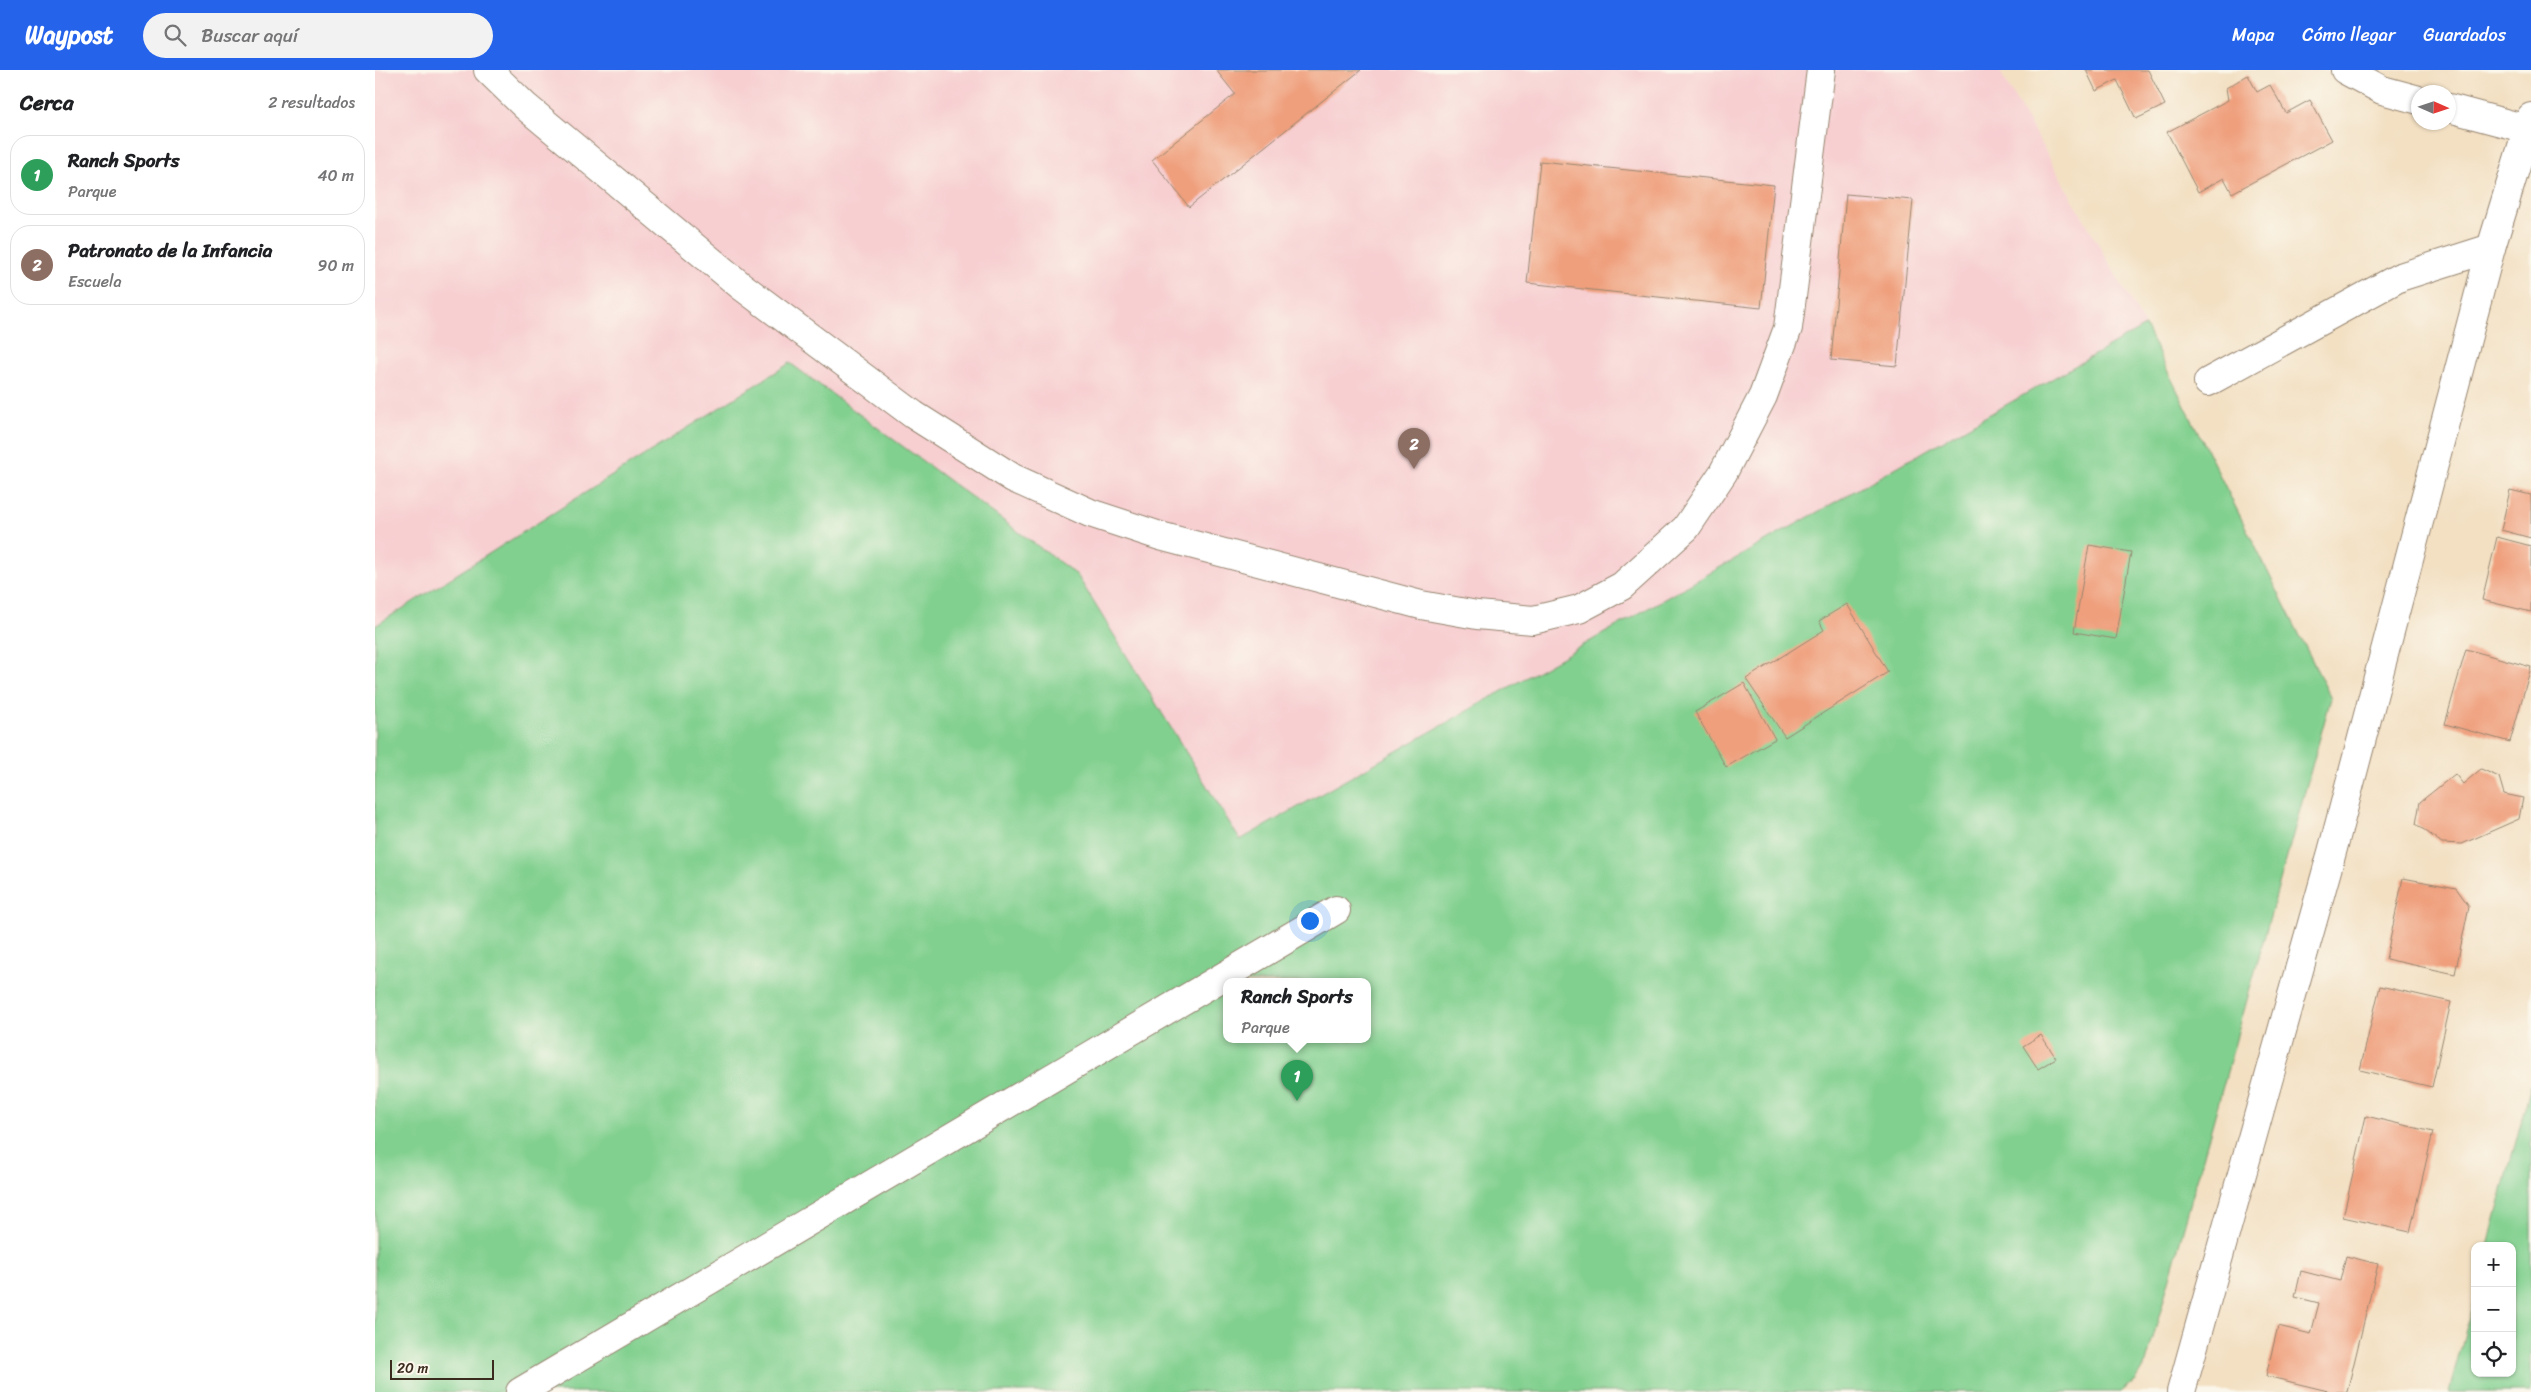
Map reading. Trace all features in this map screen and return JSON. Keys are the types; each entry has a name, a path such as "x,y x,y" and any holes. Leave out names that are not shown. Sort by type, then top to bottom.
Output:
{"street":[{"path":"488,70 525,106 740,285 915,415 1013,478 1091,513 1160,536 1421,605 1477,615 1533,620 1579,609 1622,586 1686,528 1723,473 1763,396 1788,328 1821,70"},
{"path":"2345,70 2382,90 2411,98"},
{"path":"2181,1392 2335,843 2491,248 2529,123 2456,109"},
{"path":"2208,382 2400,277 2491,248"},
{"path":"520,1392 1336,910"}],"shaded area":[{"path":"375,70 1999,70 2145,326 1240,840 1077,575 791,364 375,626"}],"green space":[{"path":"2145,326 2331,698 2146,1363 2135,1381 2121,1392 375,1392 375,626 790,363 1077,575 1240,840"},
{"path":"2531,1085 2531,1392 2449,1392 2471,1311 2471,1377 2516,1377 2516,1242 2489,1242"}],"building":[{"path":"1216,70 1361,70 1189,207 1152,160 1235,94"},
{"path":"2086,70 2148,70 2165,105 2136,119 2117,80 2096,91"},
{"path":"2248,75 2257,92 2270,85 2286,113 2310,100 2332,140 2232,193 2224,178 2198,192 2167,132 2228,100 2226,88"},
{"path":"1540,161 1774,185 1761,308 1527,283"},
{"path":"1846,194 1913,200 1897,366 1831,360"},
{"path":"2510,490 2531,495 2531,538 2501,530"},
{"path":"2497,537 2531,546 2531,612 2482,600"},
{"path":"2089,545 2131,552 2116,639 2074,632"},
{"path":"1847,604 1888,672 1785,737 1746,679 1824,630 1819,621"},
{"path":"2466,649 2531,667 2510,742 2445,724"},
{"path":"1744,683 1775,739 1726,767 1695,712"},
{"path":"2481,769 2499,777 2504,794 2523,798 2519,819 2462,844 2442,843 2416,824 2420,802 2455,774 2463,784"},
{"path":"2403,878 2456,888 2469,906 2455,974 2386,959"},
{"path":"2380,986 2451,1002 2432,1087 2360,1070"},
{"path":"2041,1035 2056,1058 2038,1069 2023,1046"},
{"path":"2366,1116 2433,1132 2410,1232 2343,1217"},
{"path":"2346,1256 2378,1264 2347,1392 2332,1392 2266,1376 2278,1326 2311,1334 2319,1303 2295,1297 2301,1271 2340,1281"}],"place":[{"name":"Patronato de la Infancia","path":"1414,469"},
{"name":"Ranch Sports","path":"1297,1101"}]}
